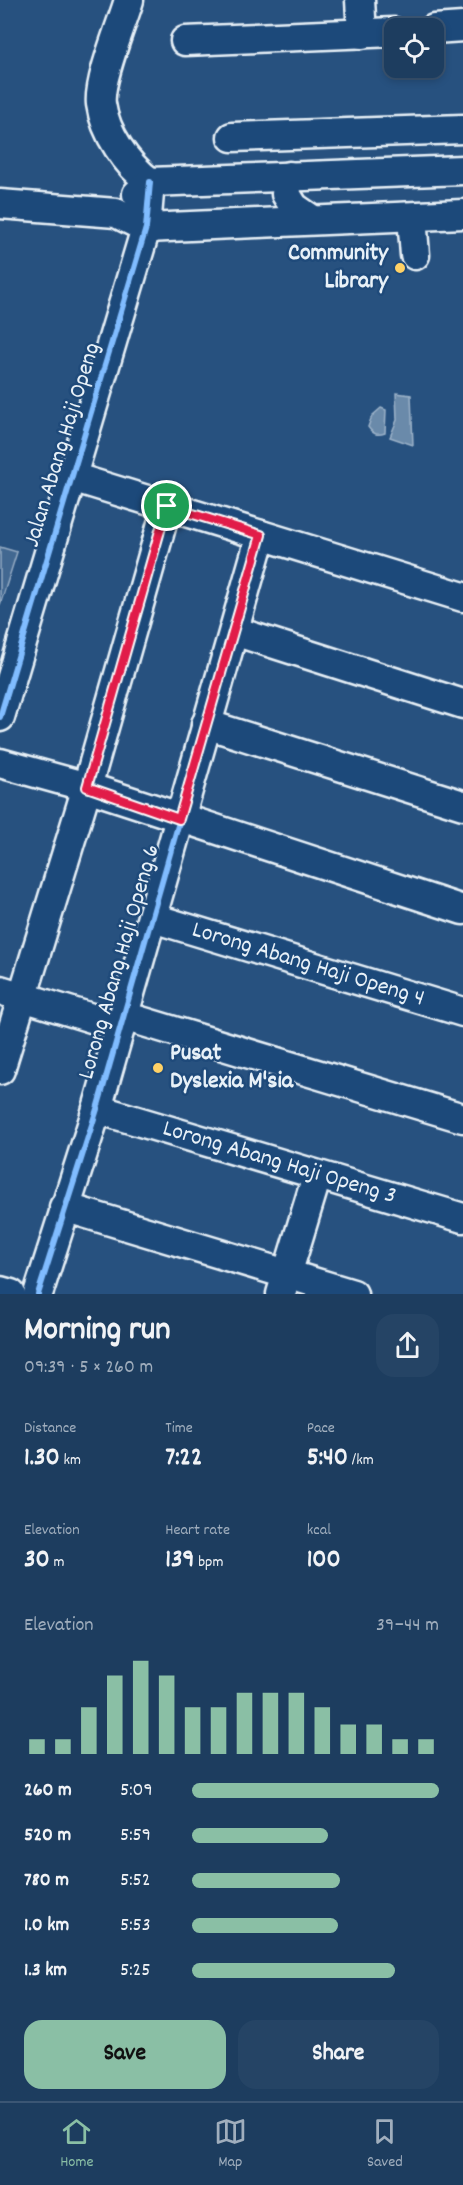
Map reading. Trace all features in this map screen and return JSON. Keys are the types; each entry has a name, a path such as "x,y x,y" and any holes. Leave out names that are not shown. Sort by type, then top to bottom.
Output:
{"street":[{"path":"129,0 102,88 101,105 118,149 132,168 150,182"},
{"path":"360,0 362,34"},
{"path":"444,28 463,27"},
{"path":"185,41 384,33"},
{"path":"232,137 463,129"},
{"path":"116,213 150,182 463,170"},
{"path":"289,176 286,194 294,207 313,220"},
{"name":"Jalan Abang Haji Openg","path":"0,717 146,228 150,182"},
{"path":"0,204 116,213 146,228 463,214"},
{"path":"412,217 415,255"},
{"path":"72,477 463,597"},
{"path":"0,1070 11,994 87,787 167,506"},
{"name":"Lorong Abang Haji Openg 6","path":"38,1294 97,1109 261,535"},
{"path":"234,631 463,704"},
{"path":"206,724 463,805"},
{"path":"0,763 87,787 179,819 463,910"},
{"name":"Lorong Abang Haji Openg 4","path":"153,918 463,1012"},
{"path":"11,994 122,1022 463,1118"},
{"name":"Lorong Abang Haji Openg 3","path":"97,1109 463,1218"},
{"path":"284,1284 317,1176"},
{"path":"64,1207 284,1284 352,1294"},
{"path":"0,1291 11,1294"}],"shaded area":[{"path":"396,393 411,395 413,445 390,437 397,420"},
{"path":"381,408 386,410 385,433 377,434 368,427 372,416"},
{"path":"0,547 17,552 0,605"}],"cycle path":[{"path":"0,717 146,228 150,182"},
{"path":"38,1294 97,1109 261,535"}],"place":[{"name":"Community Library","path":"400,268"},
{"name":"Pusat Dyslexia M'sia","path":"158,1068"}],"route":[{"path":"167,506 261,535 179,819 87,787 167,506"}]}
